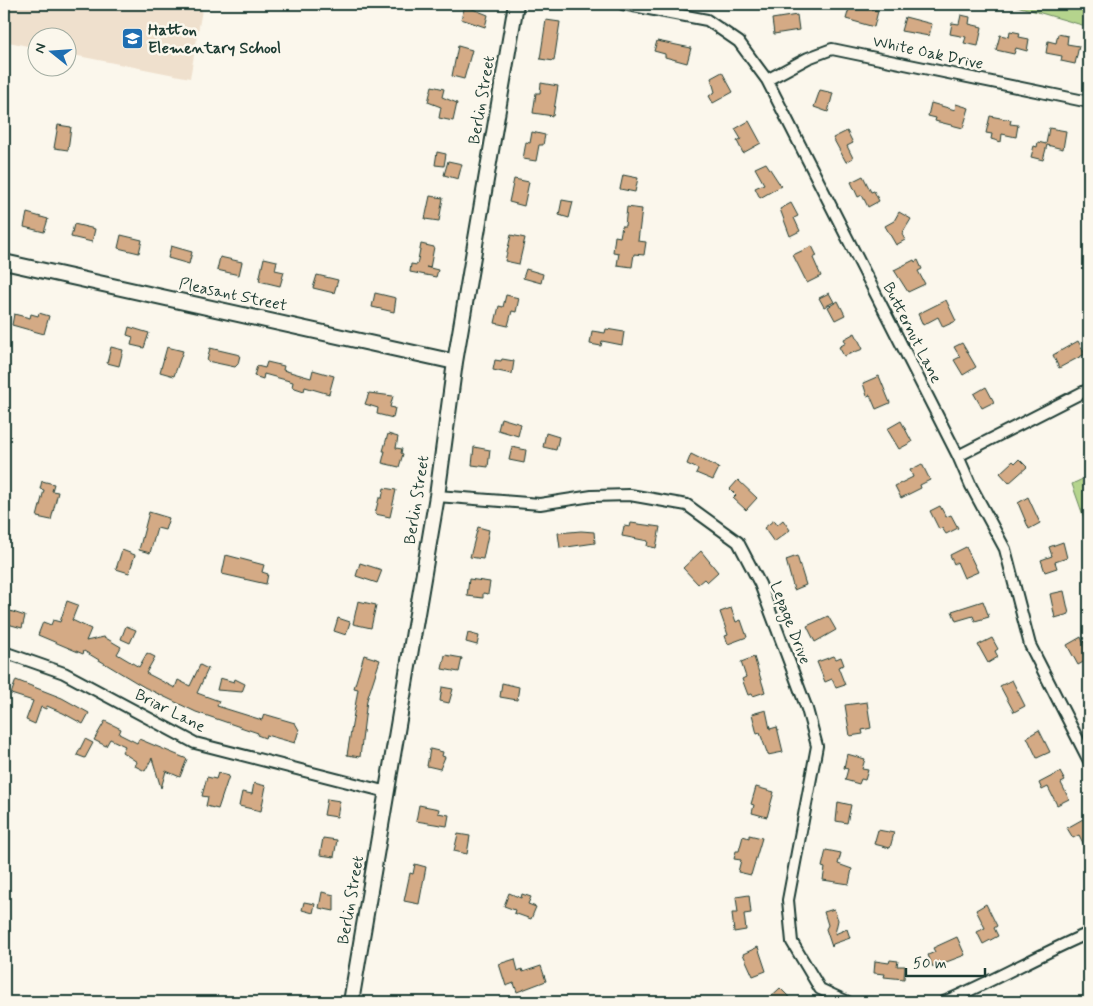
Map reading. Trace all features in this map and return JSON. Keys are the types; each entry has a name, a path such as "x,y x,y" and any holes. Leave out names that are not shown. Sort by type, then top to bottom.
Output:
{"main road":[{"name":"Berlin Street","path":"351,1002 437,496 455,362 516,4"},
{"name":"Pleasant Street","path":"4,262 455,362"}],"street":[{"name":"Butternut Lane","path":"623,4 707,20 739,42 767,80 958,456 971,486 1005,549 1030,645 1089,760"},
{"name":"White Oak Drive","path":"767,80 808,58 832,49 1089,102"},
{"path":"958,456 1089,389"},
{"name":"Lepage Drive","path":"437,496 540,504 592,496 630,495 687,505 738,542 760,584 807,709 817,746 788,900 792,942 820,989 848,1002"},
{"name":"Briar Lane","path":"4,652 64,673 195,743 387,792"},
{"path":"944,1002 979,988 1046,951 1089,933"}],"shaded area":[{"name":"Hatton Elementary School","path":"4,4 203,4 190,78 78,56 78,28 28,28 28,46 4,41"}],"green space":[{"path":"1010,4 1089,4 1089,27"},
{"path":"1089,476 1089,532 1072,484"}],"building":[{"path":"863,4 863,7 878,11 874,27 846,19 850,5"},
{"path":"465,6 488,15 485,27 461,19"},
{"path":"797,15 799,30 774,34 772,19"},
{"path":"961,15 970,17 969,24 982,27 978,46 964,43 966,37 950,34 952,23 959,24"},
{"path":"905,17 932,24 929,36 901,31"},
{"path":"546,20 560,22 554,61 540,59"},
{"path":"1010,31 1020,33 1019,37 1029,39 1027,51 1016,48 1014,54 996,50 1000,35 1009,37"},
{"path":"1058,34 1068,36 1067,44 1079,46 1075,64 1061,61 1062,56 1046,53 1048,41 1056,43"},
{"path":"657,41 691,48 687,63 665,57 665,54 654,51"},
{"path":"458,46 472,50 464,79 452,76"},
{"path":"722,72 733,92 713,103 709,96 715,92 711,78"},
{"path":"541,83 558,86 553,116 533,113 536,93 540,93"},
{"path":"432,86 444,89 442,97 457,103 453,121 439,118 441,107 428,102"},
{"path":"820,90 833,93 828,112 814,107"},
{"path":"931,103 955,110 956,104 969,108 963,128 935,121 936,118 928,116"},
{"path":"990,116 1011,120 1010,124 1018,125 1016,137 1002,134 1001,142 991,139 992,134 986,133"},
{"path":"749,121 761,143 743,153 737,141 741,139 735,129"},
{"path":"58,125 71,127 68,150 54,148"},
{"path":"1049,128 1066,131 1063,149 1047,145 1043,160 1031,157 1034,146 1037,147 1038,142 1046,144"},
{"path":"847,131 853,143 847,146 853,158 846,162 833,138"},
{"path":"532,132 545,135 543,145 539,145 536,161 523,159 526,142 530,143"},
{"path":"437,152 446,154 444,166 435,165"},
{"path":"448,161 462,164 458,179 444,175"},
{"path":"766,163 781,186 760,198 755,188 764,184 755,168"},
{"path":"623,175 638,178 635,192 620,189"},
{"path":"863,176 871,192 874,191 879,201 868,207 862,195 858,197 851,182"},
{"path":"514,179 529,182 524,206 509,202"},
{"path":"430,196 443,198 439,221 425,219"},
{"path":"562,200 573,202 569,218 559,215"},
{"path":"791,203 798,216 794,218 800,231 790,236 780,209"},
{"path":"627,207 642,209 638,241 646,242 644,255 634,254 632,267 617,265 619,253 613,252 615,236 620,237 622,226 625,226"},
{"path":"899,212 911,219 902,234 905,240 896,245 885,226 894,221"},
{"path":"27,213 48,219 44,232 24,227"},
{"path":"74,224 95,229 92,242 71,237"},
{"path":"121,235 142,240 139,253 118,248"},
{"path":"511,235 525,238 519,264 505,261"},
{"path":"421,244 434,247 430,268 438,270 436,277 410,272 411,264 417,265"},
{"path":"171,246 192,252 189,264 168,258"},
{"path":"812,246 817,256 813,258 821,276 807,283 793,255"},
{"path":"220,257 242,262 239,275 217,270"},
{"path":"264,258 277,261 275,270 284,272 280,286 259,281"},
{"path":"914,260 915,262 918,260 922,269 918,271 925,284 908,292 894,270"},
{"path":"526,269 543,274 541,283 523,278"},
{"path":"317,275 338,280 334,293 313,288"},
{"path":"375,293 396,298 394,312 372,307"},
{"path":"829,293 834,302 824,307 819,298"},
{"path":"506,295 519,298 516,312 512,311 508,326 495,323 499,306 503,307"},
{"path":"946,300 956,321 943,327 938,317 923,325 918,314"},
{"path":"838,301 845,315 835,320 828,307"},
{"path":"39,313 49,316 44,334 12,325 14,314 30,318 31,314 38,316"},
{"path":"129,327 149,333 144,348 131,345 133,337 127,335"},
{"path":"606,329 624,332 622,345 602,341 601,346 590,344 592,331 605,333"},
{"path":"855,333 863,349 844,356 839,347 846,343 844,339"},
{"path":"1078,341 1085,354 1059,368 1053,355"},
{"path":"962,343 976,367 963,375 954,360 960,357 954,347"},
{"path":"111,347 123,350 119,366 107,363"},
{"path":"167,347 183,351 174,376 160,372"},
{"path":"210,348 240,355 238,364 235,367 207,361"},
{"path":"502,359 514,361 512,374 493,370 495,360 501,361"},
{"path":"267,362 284,366 283,370 311,378 313,370 334,376 329,394 305,387 304,391 292,387 293,382 264,374 263,379 254,376 257,366 265,368"},
{"path":"879,376 890,403 876,409 870,395 867,396 863,383"},
{"path":"986,387 994,402 982,408 974,394"},
{"path":"369,393 393,396 390,407 395,408 393,418 377,414 378,408 365,404"},
{"path":"501,418 521,424 518,436 498,430"},
{"path":"901,421 912,442 899,449 887,429"},
{"path":"546,433 559,437 556,450 543,447"},
{"path":"388,434 398,437 396,448 402,449 401,453 403,454 399,467 382,463"},
{"path":"474,447 490,450 488,467 472,465"},
{"path":"512,447 526,450 524,463 509,460"},
{"path":"691,454 719,468 713,480 696,473 698,469 687,464"},
{"path":"1019,459 1027,467 1009,483 1000,473 1013,461 1015,463"},
{"path":"922,464 930,480 920,485 921,488 901,498 895,486 913,477 910,470"},
{"path":"738,480 757,498 746,510 733,498 736,495 730,489"},
{"path":"42,481 54,484 52,491 58,492 51,520 37,517 44,490 40,489"},
{"path":"384,488 396,490 390,517 375,514"},
{"path":"1028,497 1040,523 1029,529 1018,503"},
{"path":"940,506 946,517 951,515 958,528 946,534 942,528 939,529 930,511"},
{"path":"149,512 169,518 165,530 157,528 150,553 139,550"},
{"path":"774,520 777,525 783,520 790,530 774,542 764,528"},
{"path":"631,523 660,527 656,548 647,546 648,541 622,536 624,526 630,527"},
{"path":"478,527 489,530 483,559 470,557"},
{"path":"594,532 595,543 560,548 558,533"},
{"path":"1063,542 1067,558 1055,562 1057,568 1045,572 1041,560 1052,556 1049,547"},
{"path":"966,547 978,572 964,578 957,562 954,564 950,555"},
{"path":"122,550 135,555 129,573 116,569"},
{"path":"701,551 718,572 707,582 704,579 698,584 683,568"},
{"path":"226,555 264,565 262,572 268,574 266,584 222,574"},
{"path":"797,556 806,585 794,590 786,560"},
{"path":"360,563 382,570 377,583 356,576"},
{"path":"469,579 490,582 488,594 483,593 483,598 467,596"},
{"path":"1064,591 1069,614 1055,618 1050,594"},
{"path":"67,601 78,605 72,620 91,629 86,641 104,637 121,647 117,654 139,667 147,653 155,657 146,673 175,688 178,680 190,686 200,665 208,669 197,693 219,701 217,706 262,720 264,714 295,723 299,730 295,743 266,735 265,738 257,735 258,733 196,712 144,687 84,651 83,654 38,635 43,622 51,625 53,620 60,622"},
{"path":"358,601 376,605 371,628 353,624"},
{"path":"983,601 989,617 975,621 973,616 956,621 952,611"},
{"path":"731,608 736,622 741,620 747,637 728,644 725,636 728,635 720,612"},
{"path":"7,610 25,616 22,628 4,623"},
{"path":"828,616 836,630 815,642 807,626"},
{"path":"338,618 350,622 346,635 334,631"},
{"path":"126,626 136,630 130,643 121,639"},
{"path":"468,633 479,636 477,645 466,642"},
{"path":"1081,637 1083,642 1089,639 1089,659 1078,665 1067,645"},
{"path":"992,638 998,649 995,651 998,657 988,663 978,645"},
{"path":"364,655 380,660 367,700 360,757 347,755 358,689 354,688"},
{"path":"445,655 462,658 459,672 442,669"},
{"path":"834,656 836,659 841,657 844,665 838,667 845,685 836,688 832,679 825,682 817,662"},
{"path":"754,657 765,692 753,696 752,694 748,695 742,679 746,677 741,662"},
{"path":"220,678 234,682 235,679 245,684 242,692 217,690"},
{"path":"16,680 62,698 89,713 83,724 47,706 46,709 41,707 35,724 26,720 33,701 11,694"},
{"path":"1012,680 1025,706 1014,712 1000,686"},
{"path":"502,683 519,687 517,700 500,697"},
{"path":"442,687 453,689 449,703 440,701"},
{"path":"867,702 871,728 862,730 863,734 850,736 845,705"},
{"path":"766,710 770,729 777,727 783,752 768,755 760,733 757,734 752,714"},
{"path":"105,721 121,729 119,734 137,743 139,739 187,759 180,777 166,771 161,788 152,758 145,771 135,766 137,762 122,752 125,746 110,739 106,746 94,740"},
{"path":"1039,730 1050,752 1037,758 1027,737"},
{"path":"85,739 93,743 85,758 77,755"},
{"path":"430,749 443,752 442,756 445,757 440,769 427,766"},
{"path":"847,754 865,759 862,769 868,770 865,780 861,779 859,784 845,780 848,769 844,768"},
{"path":"1060,772 1065,781 1061,783 1069,799 1057,805 1048,787 1042,790 1039,783"},
{"path":"218,773 229,776 218,809 206,806 208,797 202,796 207,777 216,779"},
{"path":"254,783 266,786 261,811 239,806 242,792 252,794"},
{"path":"756,787 774,792 767,817 752,813 754,805 751,804"},
{"path":"327,799 340,801 337,817 324,815"},
{"path":"838,802 851,805 847,823 836,821"},
{"path":"419,805 439,809 438,813 449,815 447,826 416,821"},
{"path":"1083,819 1089,831 1089,855 1079,835 1073,838 1067,828"},
{"path":"878,830 894,833 890,848 874,844"},
{"path":"458,834 470,836 467,854 454,851"},
{"path":"749,835 762,838 751,875 738,872 741,860 734,859 736,851 739,851 743,836 749,838"},
{"path":"323,838 337,840 334,857 320,855"},
{"path":"826,850 841,853 838,864 852,869 849,884 823,880 825,868 822,867"},
{"path":"415,864 426,867 419,904 404,901 410,873 413,874"},
{"path":"322,892 334,895 334,911 319,908"},
{"path":"509,893 521,898 522,894 531,897 528,904 536,907 531,919 514,913 515,910 504,906"},
{"path":"749,895 751,913 744,914 746,930 734,932 732,913 738,913 736,897"},
{"path":"304,902 315,904 313,913 302,910"},
{"path":"986,904 997,926 994,928 998,936 983,944 977,932 985,928 976,910"},
{"path":"834,909 838,920 835,934 847,929 850,938 833,944 832,947 826,929 828,925 824,912"},
{"path":"957,937 965,955 933,967 928,955 935,952 933,948"},
{"path":"758,947 766,971 753,976 743,954"},
{"path":"515,959 518,971 522,969 523,972 541,966 546,981 517,992 514,983 506,986 499,964"},
{"path":"890,960 898,961 897,966 905,966 904,979 884,977 885,974 874,973 875,961 889,963"},
{"path":"780,988 794,1002 765,1002"}],"place":[{"name":"Hatton Elementary School","path":"132,39"}]}
